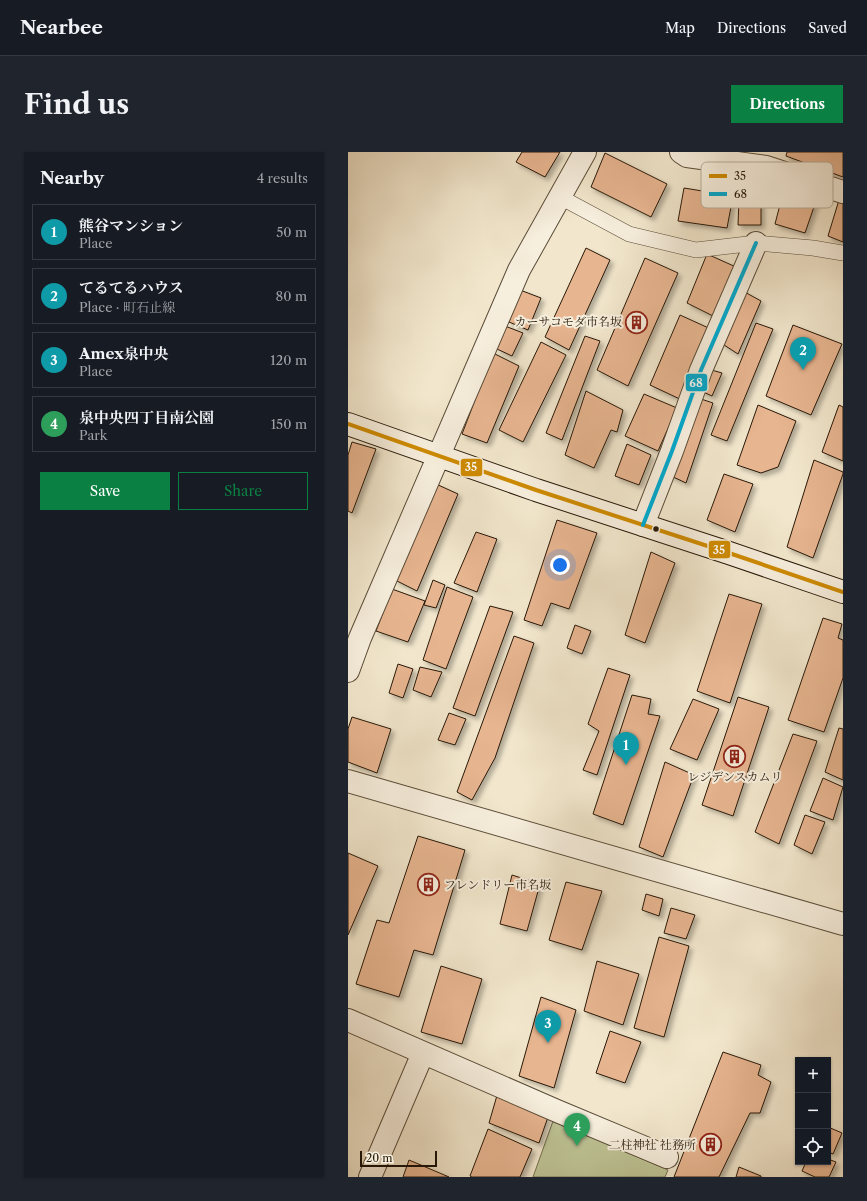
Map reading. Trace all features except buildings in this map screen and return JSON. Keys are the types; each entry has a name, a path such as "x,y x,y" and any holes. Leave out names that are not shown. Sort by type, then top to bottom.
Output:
{"street":[{"path":"348,671 360,638 438,455 519,270 585,152"},
{"path":"681,152 687,156 730,162"},
{"path":"833,189 843,192"},
{"path":"643,525 672,451 701,370 756,243"},
{"path":"348,424 536,490 843,592"},
{"path":"348,781 843,924"},
{"path":"348,1020 667,1157"},
{"path":"370,1177 423,1053"}],"lane":[{"path":"560,197 629,234 696,250 756,243 843,252"}],"green space":[{"path":"553,1121 668,1170 665,1177 533,1177"}],"transit line":[{"name":"68","path":"643,525 672,451 701,370 756,243"},
{"name":"35","path":"348,424 536,490 843,592"}],"place":[{"name":"カーサコモダ市名坂","path":"637,322"},
{"name":"てるてるハウス","path":"803,370"},
{"name":"レジデンスカムリ","path":"735,756"},
{"name":"熊谷マンション","path":"626,765"},
{"name":"フレンドリー市名坂","path":"428,885"},
{"name":"Amex泉中央","path":"548,1043"},
{"name":"二柱神社 社務所","path":"711,1145"},
{"name":"泉中央四丁目南公園","path":"577,1146"}]}
